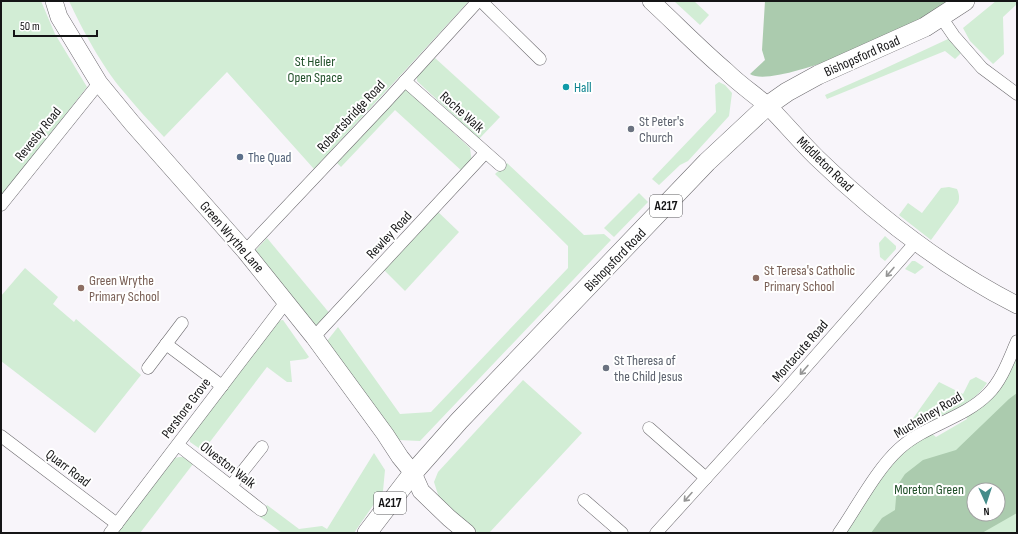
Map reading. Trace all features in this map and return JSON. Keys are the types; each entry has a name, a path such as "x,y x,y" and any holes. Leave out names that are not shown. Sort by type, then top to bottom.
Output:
{"main road":[{"name":"Bishopsford Road","path":"367,533 413,473 459,421 708,162 767,106 787,92 818,75 925,27 965,1"}],"street":[{"name":"Green Wrythe Lane","path":"54,1 59,17 99,83 132,123 245,251 314,337 413,473 421,491 467,533"},
{"path":"479,1 540,59"},
{"name":"Robertsbridge Road","path":"245,251 479,1"},
{"name":"Middleton Road","path":"651,1 726,72 767,106 815,156 887,220 916,243 963,275 1017,305"},
{"path":"941,17 954,36 982,68 1017,94"},
{"name":"Roche Walk","path":"405,81 500,165"},
{"name":"Revesby Road","path":"1,205 99,83"},
{"name":"Rewley Road","path":"314,337 485,153"},
{"name":"Montacute Road","path":"656,533 916,243"},
{"name":"Pershore Grove","path":"114,528 286,302"},
{"path":"148,368 182,323"},
{"name":"Muchelney Road","path":"839,533 881,470 899,449 915,437 969,408 987,395 1000,377 1017,341"},
{"path":"166,344 222,386"},
{"path":"650,428 706,478"},
{"name":"Quarr Road","path":"1,436 114,528"},
{"name":"Olveston Walk","path":"178,445 261,510"},
{"path":"231,486 262,447"},
{"path":"584,500 622,533"}],"green space":[{"path":"1,1 41,1 55,34 87,87 1,197"},
{"name":"St Helier Open Space","path":"69,1 469,1 314,169 227,72 164,137 115,82 87,36"},
{"path":"674,1 694,1 709,15 700,25"},
{"path":"765,1 948,1 922,21 905,30 860,49 807,68 763,77 750,74 765,60 762,50"},
{"path":"996,1 1017,1 1017,4 1003,17 1004,54 993,64 970,41 963,28"},
{"path":"948,39 961,53 955,59 945,51 827,99 825,95 875,73"},
{"path":"435,58 500,117 479,139 417,81 417,76"},
{"path":"719,82 725,85 732,93 729,116 688,161 680,165 659,185 652,179 716,112 715,85"},
{"path":"406,89 470,148 472,163 463,172 395,110 341,167 337,163"},
{"path":"507,163 584,235 604,234 611,240 420,441 398,440 327,341 338,327 400,414 431,412 568,268 568,246 495,174"},
{"path":"949,187 957,189 959,196 958,203 931,240 899,215 908,203 922,213 941,188"},
{"path":"639,193 648,202 614,237 604,228"},
{"path":"436,210 459,232 405,291 383,269"},
{"path":"885,236 896,246 896,249 885,261 880,257 879,243"},
{"path":"267,238 331,315 317,327 255,251"},
{"path":"912,261 915,261 924,267 915,274 905,269"},
{"path":"25,268 58,297 53,304 74,322 76,319 141,375 95,433 1,361 1,296"},
{"path":"283,320 309,357 306,359 290,361 292,382 287,382 267,367 203,451 190,442 189,435 277,321"},
{"name":"Moreton Green","path":"1017,350 1017,533 844,533 892,462 897,457 930,432 936,437 967,419 966,415"},
{"path":"976,377 987,383 970,400 960,407 927,422 906,434 904,431 939,382 963,394 970,380"},
{"path":"523,380 582,433 489,533 478,533 440,501 434,482 438,472"},
{"name":"Moreton Green","path":"1017,393 1017,513 1006,519 1006,482 966,482 966,522 1001,522 982,533 871,533 882,518 895,510 897,486 905,474 923,460 956,450"},
{"path":"374,453 385,470 383,491 354,533 282,533 259,516 267,505 299,529 322,526 327,529"},
{"path":"183,457 193,464 140,533 115,533 175,458"}],"place":[{"name":"Hall","path":"566,87"},
{"name":"St Peter's Church","path":"631,129"},
{"name":"The Quad","path":"240,157"},
{"name":"St Teresa's Catholic Primary School","path":"756,278"},
{"name":"Green Wrythe Primary School","path":"81,288"},
{"name":"St Theresa of the Child Jesus","path":"606,368"}]}
